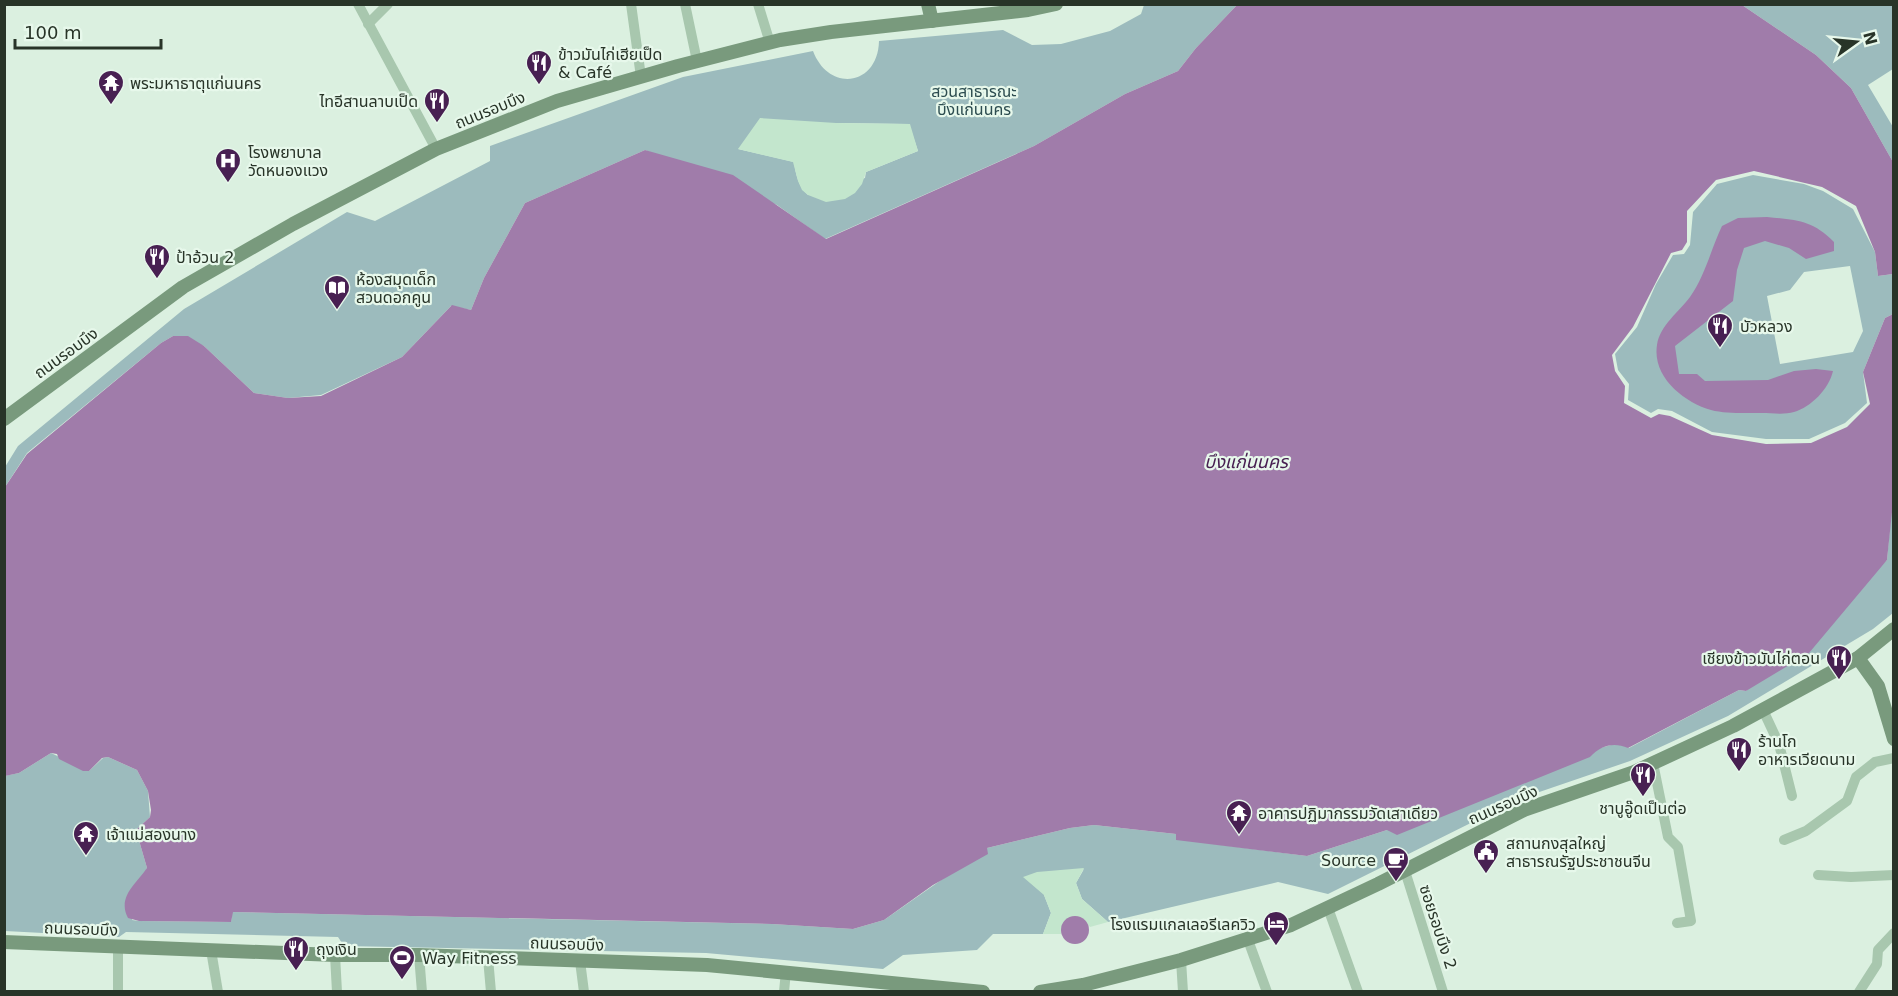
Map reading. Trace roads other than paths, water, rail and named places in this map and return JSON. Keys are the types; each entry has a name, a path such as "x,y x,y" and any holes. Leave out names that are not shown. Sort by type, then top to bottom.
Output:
{"street":[{"path":"358,4 436,149"},
{"path":"368,24 388,4"},
{"path":"631,4 641,76"},
{"path":"685,4 697,61"},
{"path":"758,4 770,43"},
{"path":"928,4 932,21"},
{"name":"ถนนรอบบึง","path":"4,419 183,287 292,224 436,149 557,101 641,76 770,43 831,32 1056,4"},
{"name":"ถนนรอบบึง","path":"1040,992 1083,988 1248,940 1291,925 1524,810 1635,772 1763,710 1858,658 1893,629"},
{"path":"1858,658 1878,686 1893,740"},
{"path":"1763,710 1779,744 1792,796"},
{"path":"1784,840 1806,831 1847,801 1856,777 1875,762 1893,758"},
{"path":"1653,763 1668,837 1678,847 1691,921 1677,923"},
{"name":"ซอยรอบบึง 2","path":"1404,871 1443,992"},
{"path":"1818,875 1851,877 1893,875"},
{"path":"1328,908 1358,992"},
{"path":"1859,992 1877,964 1878,950 1893,933"},
{"path":"1248,940 1267,992"},
{"name":"ถนนรอบบึง","path":"4,942 335,955 707,965 982,992"},
{"path":"118,947 118,992"},
{"path":"211,950 219,992"},
{"path":"335,955 337,992"},
{"path":"418,956 422,992"},
{"path":"488,958 491,992"},
{"path":"1181,960 1183,992"},
{"path":"580,961 584,992"},
{"path":"784,992 786,971"}],"water":[{"name":"บึงแก่นนคร","path":"1237,5 1742,5 1816,55 1851,88 1893,162 1893,274 1878,276 1875,252 1856,206 1822,187 1754,171 1716,180 1687,211 1687,242 1682,250 1671,253 1633,327 1612,355 1615,371 1625,386 1624,403 1651,418 1659,414 1670,416 1712,435 1766,444 1811,443 1847,427 1870,404 1863,372 1885,318 1893,314 1894,493 1887,560 1809,653 1746,691 1739,690 1628,748 1618,745 1603,747 1590,757 1397,835 1387,830 1307,856 1176,840 1176,834 1094,825 1070,828 987,848 988,854 933,885 884,920 853,929 772,924 233,912 231,922 139,921 128,918 125,910 129,891 147,868 136,830 150,817 151,810 148,791 137,770 108,757 102,758 89,771 83,771 59,759 57,754 51,753 19,773 5,776 5,487 27,454 161,343 173,336 188,336 204,346 254,393 288,398 321,396 402,357 452,305 471,310 484,278 525,203 645,150 733,175 826,239 1034,146 1125,94 1178,71 1196,48"},
{"path":"1767,217 1796,220 1811,225 1834,242 1834,251 1806,259 1789,248 1765,241 1744,248 1737,270 1733,301 1675,346 1679,374 1697,374 1705,381 1768,380 1794,371 1816,369 1833,371 1831,378 1818,396 1807,406 1794,412 1736,413 1711,410 1690,401 1665,378 1657,357 1659,338 1666,325 1695,289 1722,226 1738,218"},
{"path":"1075,916 1085,920 1089,930 1085,940 1075,944 1065,940 1061,930 1065,920"}],"place":[{"name":"ข้าวมันไก่เฮียเป็ด & Café","path":"539,86"},
{"name":"พระมหาธาตุแก่นนคร","path":"111,106"},
{"name":"ไทอีสานลาบเป็ด","path":"437,124"},
{"name":"โรงพยาบาล วัดหนองแวง","path":"228,184"},
{"name":"ป้าอ้วน 2","path":"157,280"},
{"name":"ห้องสมุดเด็ก สวนดอกคูน","path":"337,311"},
{"name":"บัวหลวง","path":"1720,349"},
{"name":"เชียงข้าวมันไก่ตอน","path":"1839,681"},
{"name":"ร้านโก อาหารเวียดนาม","path":"1739,773"},
{"name":"ชาบูอู๊ดเป็นต่อ","path":"1643,798"},
{"name":"อาคารปฏิมากรรมวัดเสาเดียว","path":"1239,836"},
{"name":"เจ้าแม่สองนาง","path":"86,857"},
{"name":"สถานกงสุลใหญ่ สาธารณรัฐประชาชนจีน","path":"1486,875"},
{"name":"Source","path":"1396,883"},
{"name":"โรงแรมแกลเลอรีเลควิว","path":"1276,947"},
{"name":"ถุงเงิน","path":"296,972"},
{"name":"Way Fitness","path":"402,981"}],"park label":[{"name":"สวนสาธารณะ บึงแก่นนคร","path":"974,100"}]}
